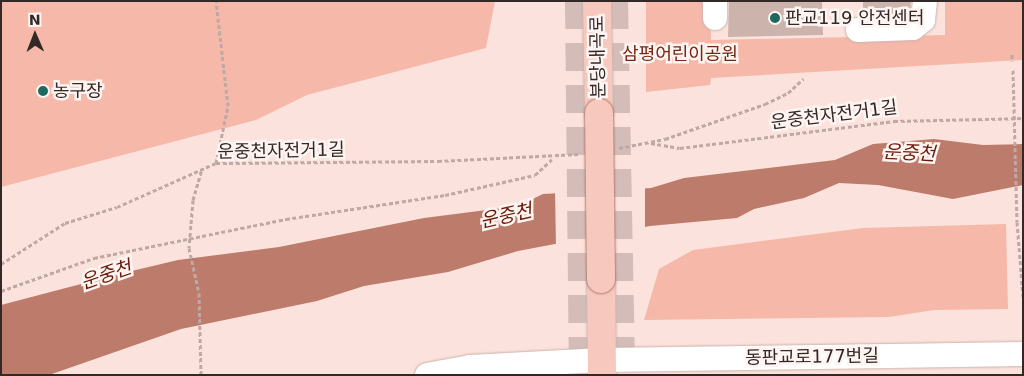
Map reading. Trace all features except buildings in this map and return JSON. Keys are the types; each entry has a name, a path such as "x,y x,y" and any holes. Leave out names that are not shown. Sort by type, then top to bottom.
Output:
{"main road":[{"name":"분당내곡로","path":"597,1 602,368"}],"street":[{"path":"858,30 913,28 923,20 925,1"},
{"name":"동판교로177번길","path":"427,375 470,367 602,368 847,365 1023,354"}],"path":[{"path":"216,1 228,106 216,163"},
{"path":"1012,54 1012,61"},
{"path":"1013,70 1017,222 1021,241 1023,297"},
{"name":"운중천자전거1길","path":"612,149 650,143 765,104 788,93 803,79"},
{"name":"운중천자전거1길","path":"650,143 680,148 894,121 1023,118"},
{"name":"운중천자전거1길","path":"1,264 65,223 117,207 216,163 554,158 583,153"},
{"path":"1,292 94,258 286,219 445,195 535,175 554,158"},
{"path":"201,375 200,293 188,248 193,200 202,168"}],"green space":[{"path":"1,1 495,1 486,48 307,95 256,120 1,187"},
{"name":"삼평어린이공원","path":"646,1 710,1 711,40 945,35 945,1 1023,1 1023,60 711,78 710,85 646,92"},
{"path":"1006,224 1008,309 934,310 889,317 644,320 659,269 693,250 863,228"}],"water":[{"name":"운중천","path":"934,139 983,145 1023,144 1023,185 953,199 878,185 839,183 804,198 754,209 737,218 650,226 518,251 448,272 364,286 317,301 181,329 49,375 1,375 1,305 119,274 178,260 279,247 424,218 518,206 543,194 651,188 684,178 835,160 873,144"}],"pier":[{"path":"645,186 645,230 556,247 555,191"}],"tunnel":[{"path":"579,1 583,375"},
{"path":"614,1 621,375"}],"place":[{"name":"판교119 안전센터","path":"775,18"},
{"name":"농구장","path":"43,91"}]}
